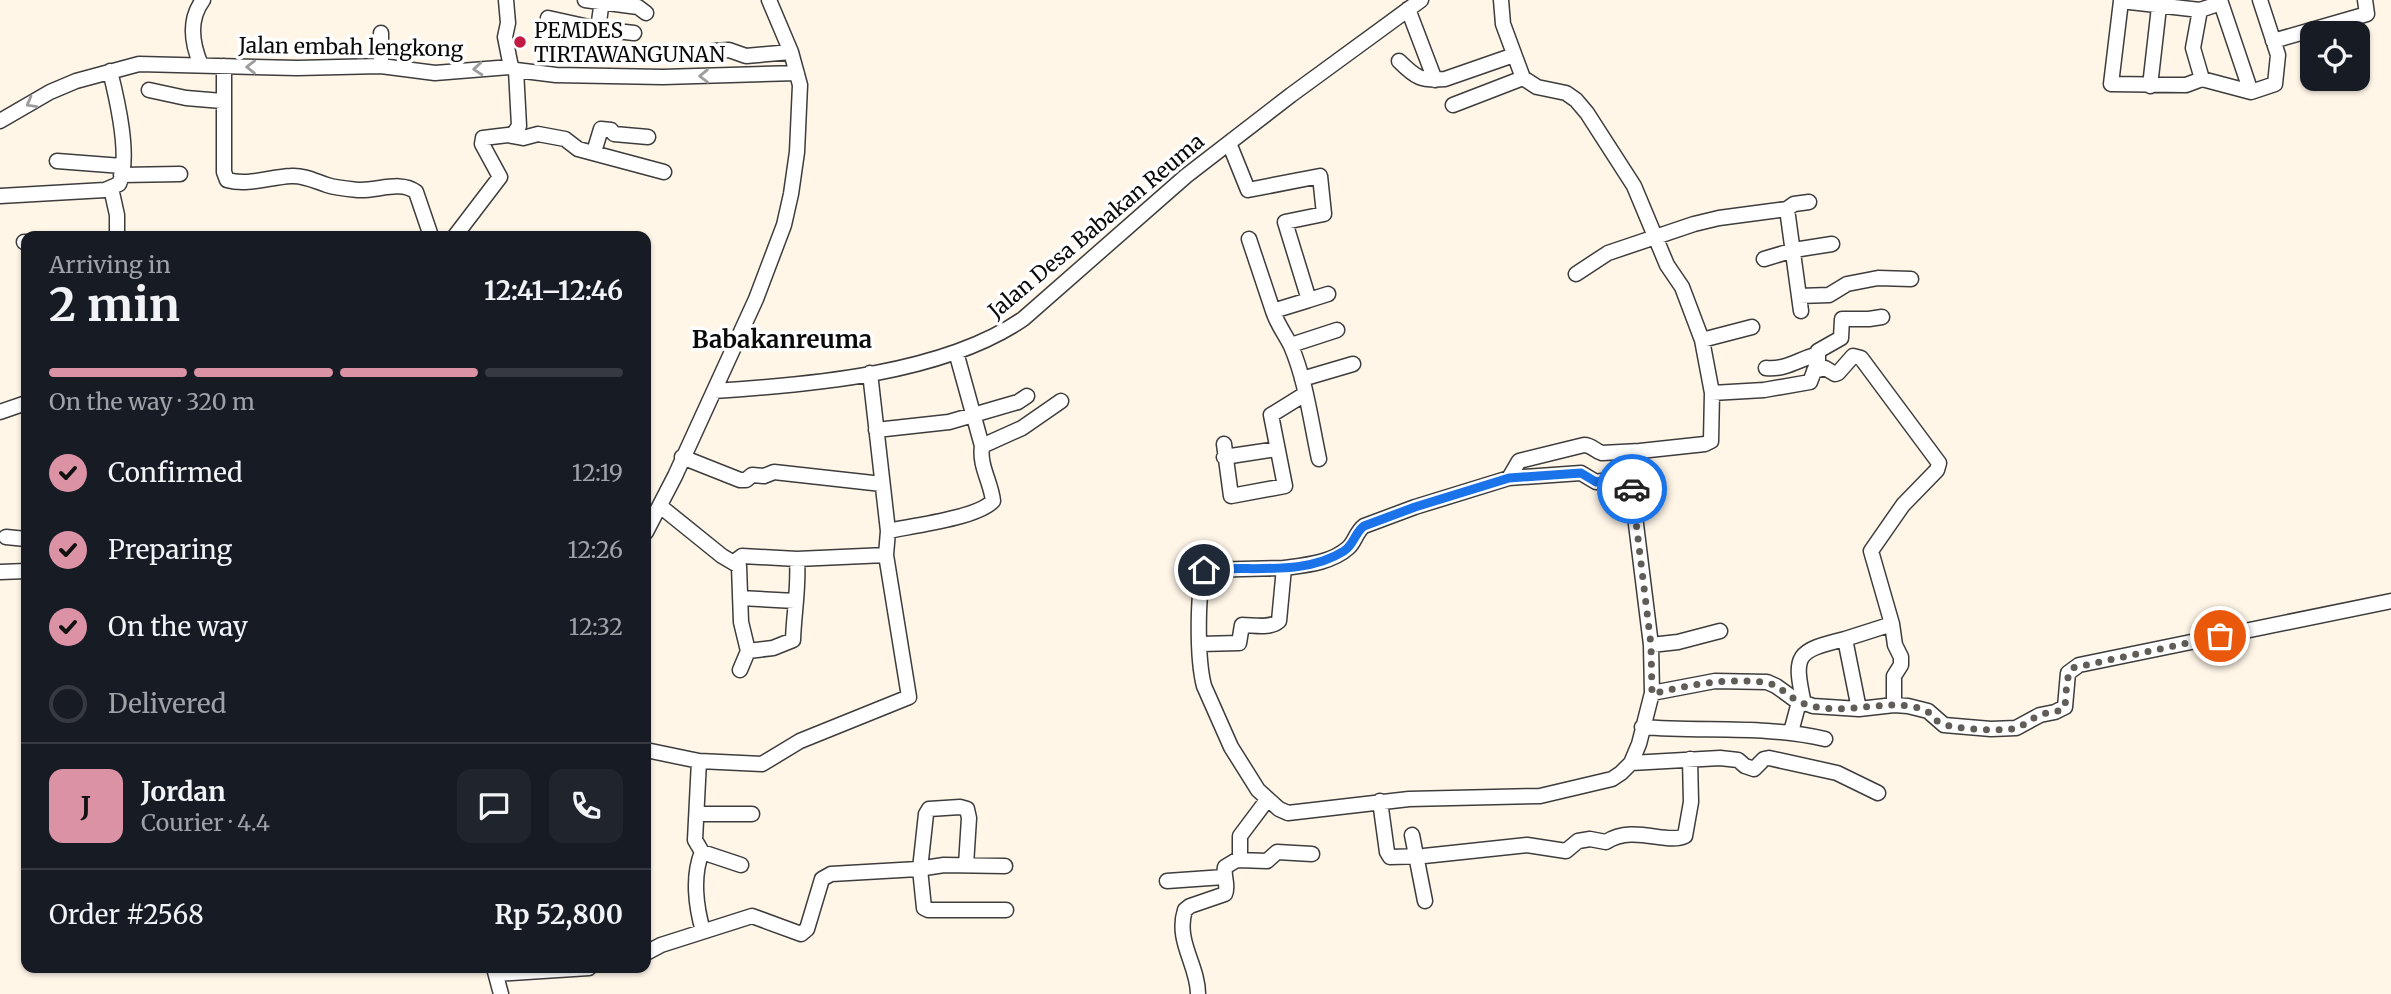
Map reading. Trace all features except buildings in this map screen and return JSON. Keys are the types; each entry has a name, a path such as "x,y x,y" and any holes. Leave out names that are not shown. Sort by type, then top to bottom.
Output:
{"street":[{"path":"201,65 192,39 193,22 203,0"},
{"path":"506,0 508,23 505,37 514,68 519,126 512,136"},
{"path":"585,0 638,7 646,13"},
{"path":"651,523 756,299 784,225 791,194 797,152 800,85 791,52 769,0"},
{"name":"Jalan Desa Babakan Reuma","path":"714,391 790,385 918,364 993,338 1023,319 1186,176 1290,95 1421,0"},
{"path":"1500,0 1501,16 1523,78 1537,88 1566,93 1576,100 1634,186 1667,265 1682,287 1702,340 1712,393 1711,441 1705,444 1602,453 1584,445 1519,461 1509,478"},
{"path":"2250,92 2220,1 2200,10 2121,1 2111,84 2186,85 2202,79 2250,92 2274,84 2278,55 2260,0"},
{"path":"2273,41 2367,14 2365,0"},
{"path":"598,29 602,1"},
{"path":"2150,86 2159,7"},
{"path":"1408,9 1435,80"},
{"path":"2200,10 2193,48 2202,79"},
{"path":"548,18 598,29 634,33"},
{"path":"381,33 382,66"},
{"path":"713,51 738,48 764,55 791,52"},
{"path":"738,48 741,75"},
{"path":"1399,61 1421,79 1435,80 1514,55"},
{"name":"Jalan embah lengkong","path":"0,121 50,92 139,64 382,66 435,73 514,68 556,75 663,77 797,73"},
{"path":"224,66 223,172 227,180 273,180 290,176 306,177 329,186 361,190 387,186 409,188 416,192 429,231"},
{"path":"0,196 111,188 119,184 122,170 120,127 110,71"},
{"path":"1454,105 1523,78"},
{"path":"149,90 186,98 222,101"},
{"path":"594,152 601,129 611,130 614,134 648,137"},
{"path":"459,231 500,177 482,141 488,136 523,138 538,134 565,139 578,149 664,172"},
{"path":"1229,143 1248,190 1320,176 1324,214 1285,222 1309,300"},
{"path":"57,161 122,170 180,174"},
{"path":"111,188 117,215 117,231"},
{"path":"1576,275 1608,253 1656,237 1719,218 1787,209 1794,204 1809,202"},
{"path":"1787,209 1800,304 1829,295 1847,284 1878,278 1911,279"},
{"path":"1249,239 1276,322 1290,345 1303,386 1319,459"},
{"path":"1764,259 1794,250 1832,244"},
{"path":"1273,311 1328,294"},
{"path":"1712,393 1803,384 1813,378 1821,349 1841,338 1835,319 1882,317"},
{"path":"1702,340 1752,327"},
{"path":"1290,345 1337,330"},
{"path":"888,531 968,514 989,506 993,501 984,474 982,446 956,352"},
{"path":"1766,369 1787,367 1801,359 1818,355"},
{"path":"1814,371 1825,368 1835,374 1853,356 1861,358 1939,463 1937,470 1903,505 1872,547 1895,645 1901,657 1901,665 1894,676 1894,705"},
{"path":"1277,449 1224,451 1231,496 1285,486 1271,415 1303,386 1353,364"},
{"path":"651,751 699,761 746,765 767,763 800,741 909,697 887,555 888,531 870,373"},
{"path":"876,430 931,425 973,416 1018,402 1027,396"},
{"path":"982,446 1021,428 1061,401"},
{"path":"0,412 21,405"},
{"path":"1631,476 1596,482 1581,473 1509,478 1364,526 1351,545 1330,558 1284,568 1204,570 1200,614 1200,672 1237,757 1258,790 1279,809 1293,814 1380,802 1540,796 1612,779 1621,774 1631,763 1639,744 1652,694 1651,645 1631,476 1632,461 1640,451"},
{"path":"682,457 740,480 746,480 752,475 764,476 774,472 882,484"},
{"path":"660,506 722,556 739,566 741,622 748,651 740,670"},
{"path":"6,537 21,538"},
{"path":"734,562 742,556 797,559 887,555"},
{"path":"748,651 773,649 793,640 795,601 799,591 797,559"},
{"path":"1200,643 1239,643 1242,625 1277,624 1284,568"},
{"path":"0,572 21,571"},
{"path":"740,598 795,601"},
{"path":"1652,694 1715,681 1768,682 1801,703 1859,709 1894,705 1928,711 1944,725 2011,729 2040,715 2061,711 2065,707 2068,673 2079,665 2391,601"},
{"path":"1791,732 1801,703 1797,672 1803,654 1813,648 1892,624"},
{"path":"1651,645 1678,642 1720,631"},
{"path":"1845,639 1859,709"},
{"path":"1642,727 1791,732 1825,739"},
{"path":"1631,763 1720,758 1738,760 1754,769 1764,759 1769,758 1837,773 1878,793"},
{"path":"1380,802 1388,856 1415,856 1527,845 1566,851 1578,841 1590,839 1606,842 1611,837 1626,834 1681,838 1685,836 1691,802 1690,759"},
{"path":"699,761 695,840 702,852 741,865"},
{"path":"1238,860 1240,836 1268,800"},
{"path":"966,865 969,818 967,809 929,808 920,869 923,906 926,909 1006,910"},
{"path":"697,814 751,814"},
{"path":"1412,835 1425,901"},
{"path":"702,852 696,871 697,908 703,931"},
{"path":"1198,994 1182,926 1185,910 1223,896 1227,889 1225,867 1238,860 1267,861 1277,852 1312,853"},
{"path":"651,950 752,916 801,934 807,929 822,879 826,876 944,865 1005,866"},
{"path":"1167,881 1224,877"},
{"path":"496,973 501,994"}],"way so far":[{"path":"1632,489 1651,645 1652,694 1715,681 1768,682 1794,699 1813,706 1859,709 1909,706 1928,711 1944,725 2011,729 2040,715 2061,711 2065,707 2068,673 2072,668 2220,636"}],"place":[{"name":"PEMDES TIRTAWANGUNAN","path":"520,42"}],"district":[{"name":"Babakanreuma","path":"782,339"}],"route":[{"path":"1204,570 1284,568 1320,562 1345,550 1364,526 1509,478 1585,473 1591,481 1596,482 1631,476 1632,489"}]}
